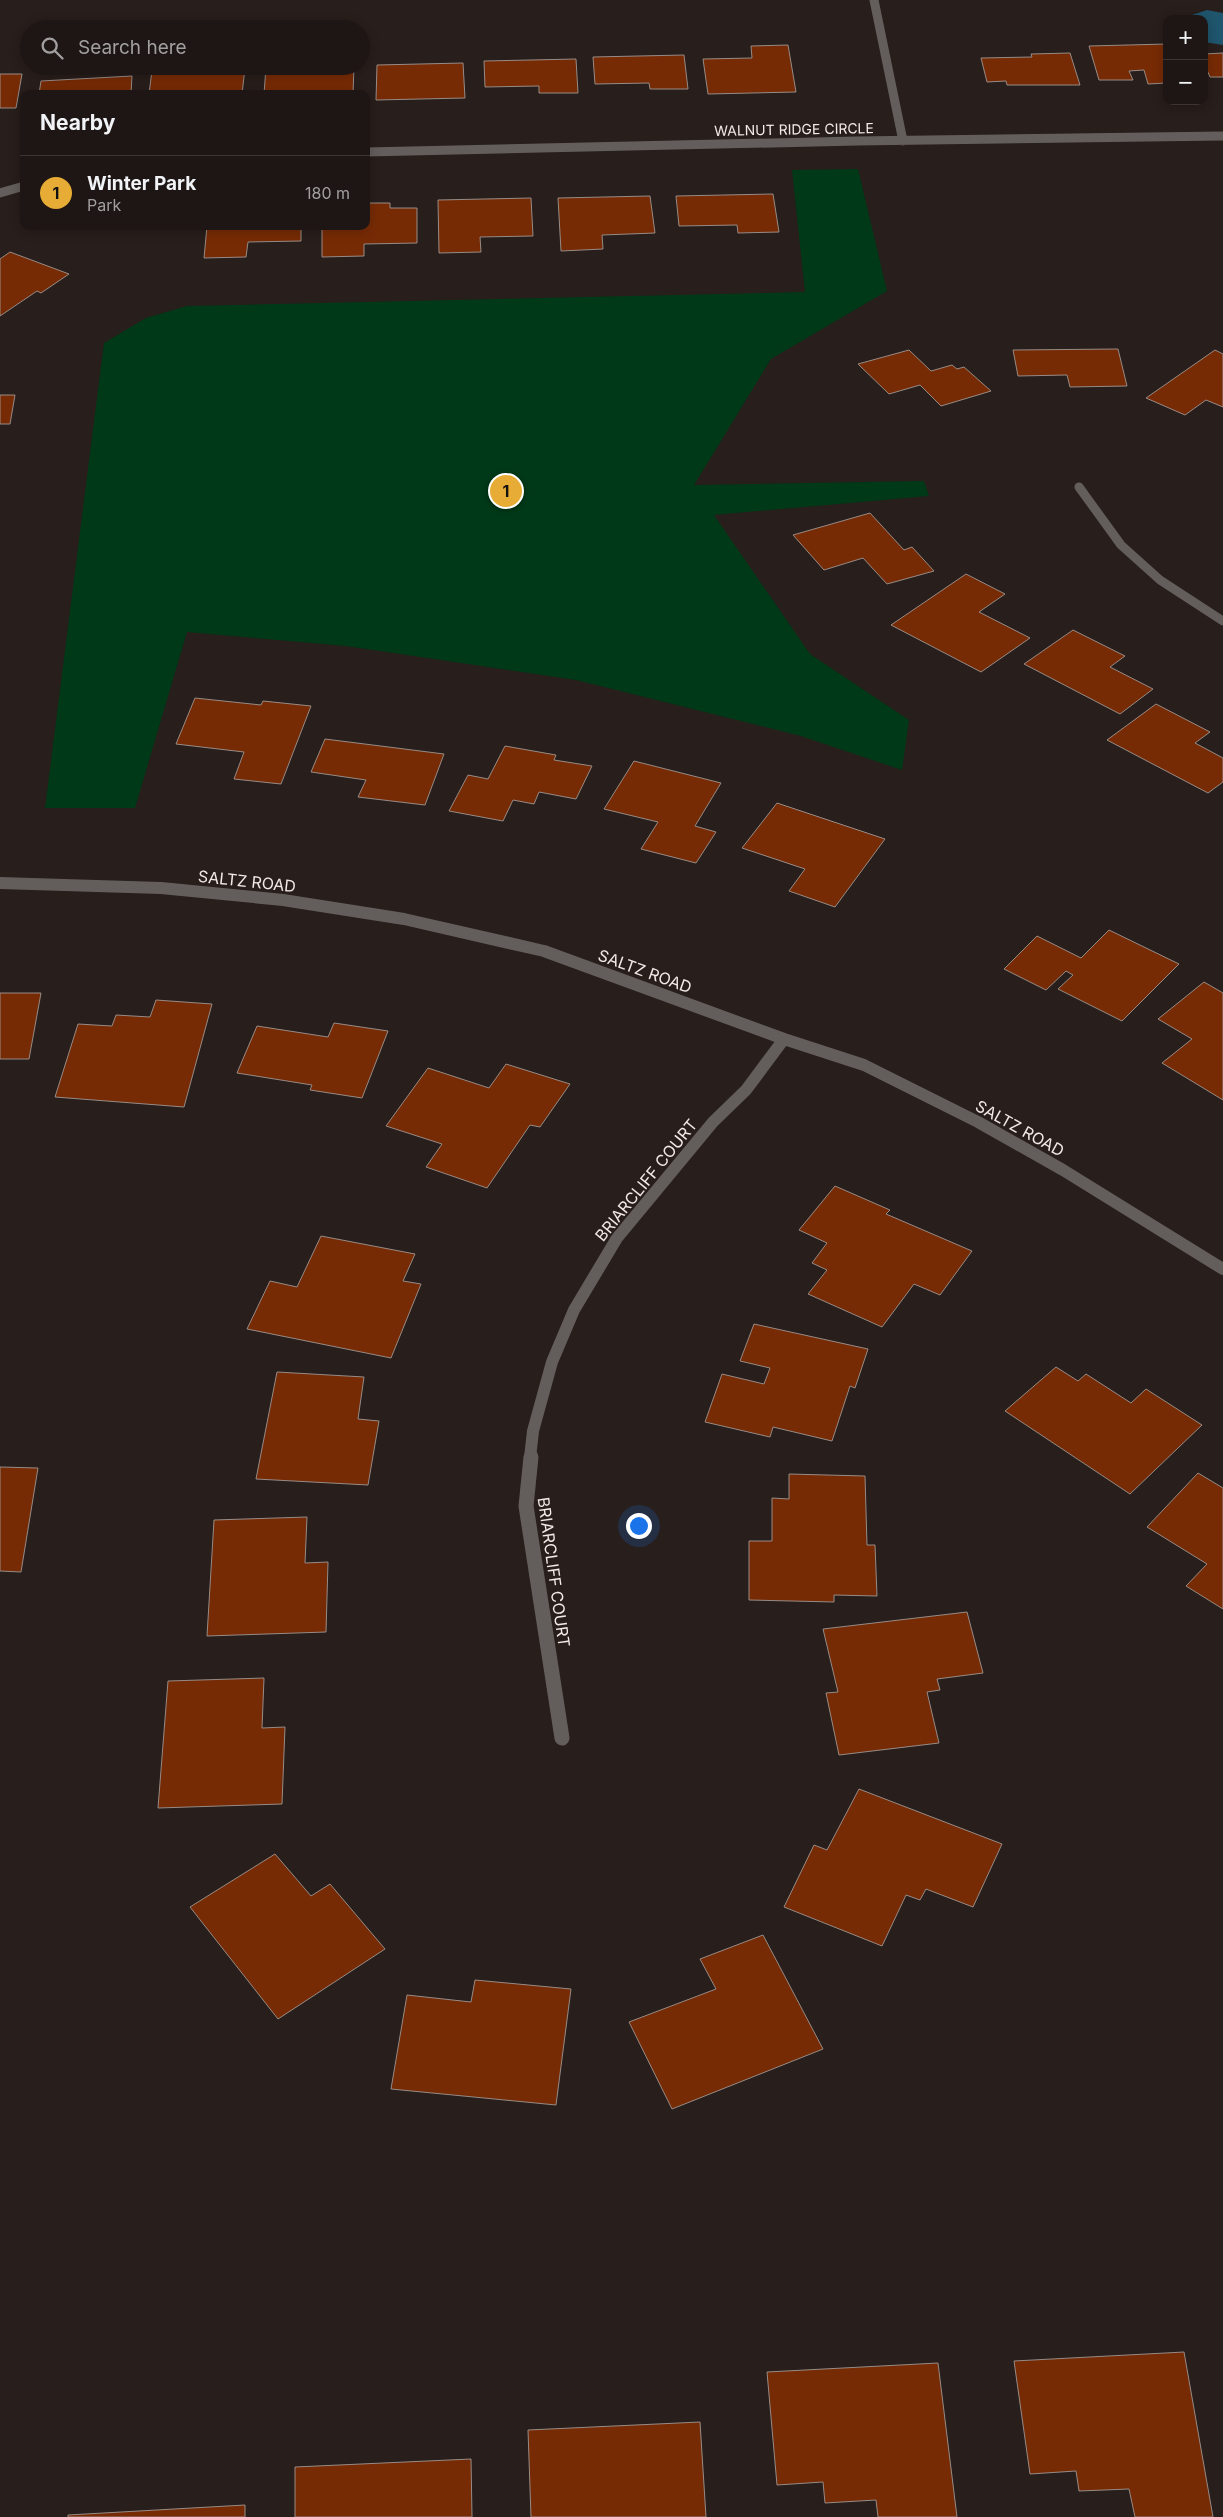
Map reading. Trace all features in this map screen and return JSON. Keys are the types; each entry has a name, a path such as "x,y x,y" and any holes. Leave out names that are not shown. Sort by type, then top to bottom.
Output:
{"street":[{"path":"874,0 903,141"},
{"name":"WALNUT RIDGE CIRCLE","path":"370,152 1223,136"},
{"path":"0,193 20,187"},
{"path":"1079,487 1121,545 1160,580 1223,621"},
{"name":"SALTZ ROAD","path":"0,883 161,888 283,900 404,919 544,951 784,1039 864,1065 978,1122 1063,1170 1223,1269"},
{"name":"BRIARCLIFF COURT","path":"562,1738 526,1506 533,1431 552,1362 574,1310 617,1238 713,1122 746,1090 784,1039"}],"green space":[{"path":"858,169 887,291 771,359 694,485 924,481 929,496 714,515 810,654 909,720 902,770 801,736 576,680 346,646 187,632 135,808 45,808 104,343 146,318 187,306 805,292 792,170"}],"water":[{"path":"1207,10 1223,13 1223,45 1208,43 1208,15 1192,15"}],"building":[{"path":"1163,44 1163,83 1148,84 1144,70 1129,71 1133,80 1099,80 1089,46"},
{"path":"788,45 796,92 708,94 703,59 752,58 751,46"},
{"path":"1070,53 1080,85 1007,85 1006,81 987,82 981,58 1032,57 1031,54"},
{"path":"1223,53 1223,77 1210,77 1208,72 1208,54"},
{"path":"684,55 688,89 650,89 649,83 595,84 593,57"},
{"path":"576,59 578,93 539,93 539,86 485,87 484,61"},
{"path":"463,63 465,98 376,100 377,65"},
{"path":"0,74 22,75 16,108 0,108"},
{"path":"151,75 244,75 242,90 150,90"},
{"path":"265,75 354,75 353,90 264,90"},
{"path":"132,76 131,90 40,90 41,81"},
{"path":"773,194 779,232 738,233 737,225 679,226 676,196"},
{"path":"650,196 655,233 602,235 603,249 561,251 558,198"},
{"path":"531,198 533,236 480,237 481,252 439,253 438,200"},
{"path":"370,203 390,203 390,208 417,208 417,243 364,244 364,256 322,257 322,230 370,230"},
{"path":"207,230 301,230 301,241 248,242 246,257 204,258"},
{"path":"10,252 69,274 41,293 37,291 0,316 0,259"},
{"path":"1118,349 1127,386 1070,387 1067,375 1018,376 1013,350"},
{"path":"909,350 931,371 952,365 957,369 964,367 991,391 941,406 920,385 889,394 858,364"},
{"path":"1215,350 1223,354 1223,407 1206,400 1185,415 1146,398"},
{"path":"0,395 15,395 10,424 0,424"},
{"path":"870,513 904,550 912,547 934,571 887,584 863,558 824,570 793,535"},
{"path":"966,574 1005,594 979,612 1030,638 981,672 891,625"},
{"path":"1073,630 1125,656 1110,667 1153,689 1120,714 1024,664"},
{"path":"195,698 261,705 263,701 311,706 281,784 234,779 244,752 176,744"},
{"path":"1156,704 1210,732 1195,743 1223,758 1223,782 1208,793 1107,740"},
{"path":"325,739 444,754 425,805 358,797 366,780 311,772"},
{"path":"505,746 556,755 554,760 592,766 576,799 539,792 534,804 513,800 503,821 449,811 468,775 488,779"},
{"path":"634,761 721,783 695,826 716,832 696,863 641,849 658,822 604,809"},
{"path":"777,803 885,839 835,907 789,891 805,869 742,848"},
{"path":"1109,930 1179,964 1122,1021 1058,989 1073,975 1066,971 1046,990 1004,969 1037,936 1081,958"},
{"path":"1204,982 1223,993 1223,1100 1162,1063 1192,1039 1158,1019"},
{"path":"0,993 41,993 29,1059 0,1059"},
{"path":"156,1000 212,1004 184,1107 55,1097 78,1024 112,1026 116,1015 150,1017"},
{"path":"334,1023 388,1031 362,1098 310,1090 312,1085 237,1073 257,1026 328,1037"},
{"path":"506,1064 570,1084 540,1127 530,1125 487,1188 426,1167 442,1144 386,1126 428,1068 489,1088"},
{"path":"835,1186 890,1210 886,1214 972,1251 940,1295 914,1284 882,1327 808,1294 827,1270 812,1263 827,1243 799,1230"},
{"path":"321,1236 415,1254 403,1281 421,1284 391,1358 247,1329 270,1281 297,1287"},
{"path":"754,1324 868,1349 855,1388 850,1386 832,1441 773,1427 770,1437 705,1422 722,1374 764,1384 770,1368 740,1361"},
{"path":"1056,1367 1078,1381 1086,1374 1131,1403 1146,1389 1202,1425 1130,1494 1005,1411"},
{"path":"277,1372 364,1377 358,1419 379,1421 368,1485 256,1479"},
{"path":"0,1467 38,1468 21,1572 0,1571"},
{"path":"1198,1473 1223,1488 1223,1609 1186,1586 1207,1564 1147,1527"},
{"path":"789,1474 865,1476 867,1545 875,1545 877,1596 834,1595 834,1602 749,1600 749,1541 772,1541 772,1498 789,1499"},
{"path":"307,1517 305,1563 328,1562 326,1632 207,1636 214,1520"},
{"path":"967,1612 983,1673 937,1679 940,1690 927,1692 939,1743 839,1755 826,1693 838,1692 823,1629"},
{"path":"264,1678 262,1728 285,1727 282,1804 158,1808 168,1681"},
{"path":"859,1789 1002,1844 973,1907 926,1889 920,1900 906,1895 882,1946 784,1907 814,1845 827,1850"},
{"path":"275,1854 311,1896 330,1884 385,1949 278,2019 190,1907"},
{"path":"763,1935 823,2049 672,2109 629,2022 716,1989 700,1959"},
{"path":"475,1980 571,1989 556,2105 391,2089 407,1995 471,2002"},
{"path":"1184,2352 1213,2517 1135,2517 1129,2489 1079,2491 1076,2471 1030,2474 1014,2361"},
{"path":"938,2363 957,2517 878,2517 876,2500 825,2503 823,2482 777,2485 767,2372"},
{"path":"700,2422 706,2517 531,2517 528,2430"},
{"path":"471,2459 472,2517 295,2517 295,2467"},
{"path":"245,2505 245,2517 68,2517 68,2515"}],"place":[{"name":"Winter Park","path":"506,491"}]}
